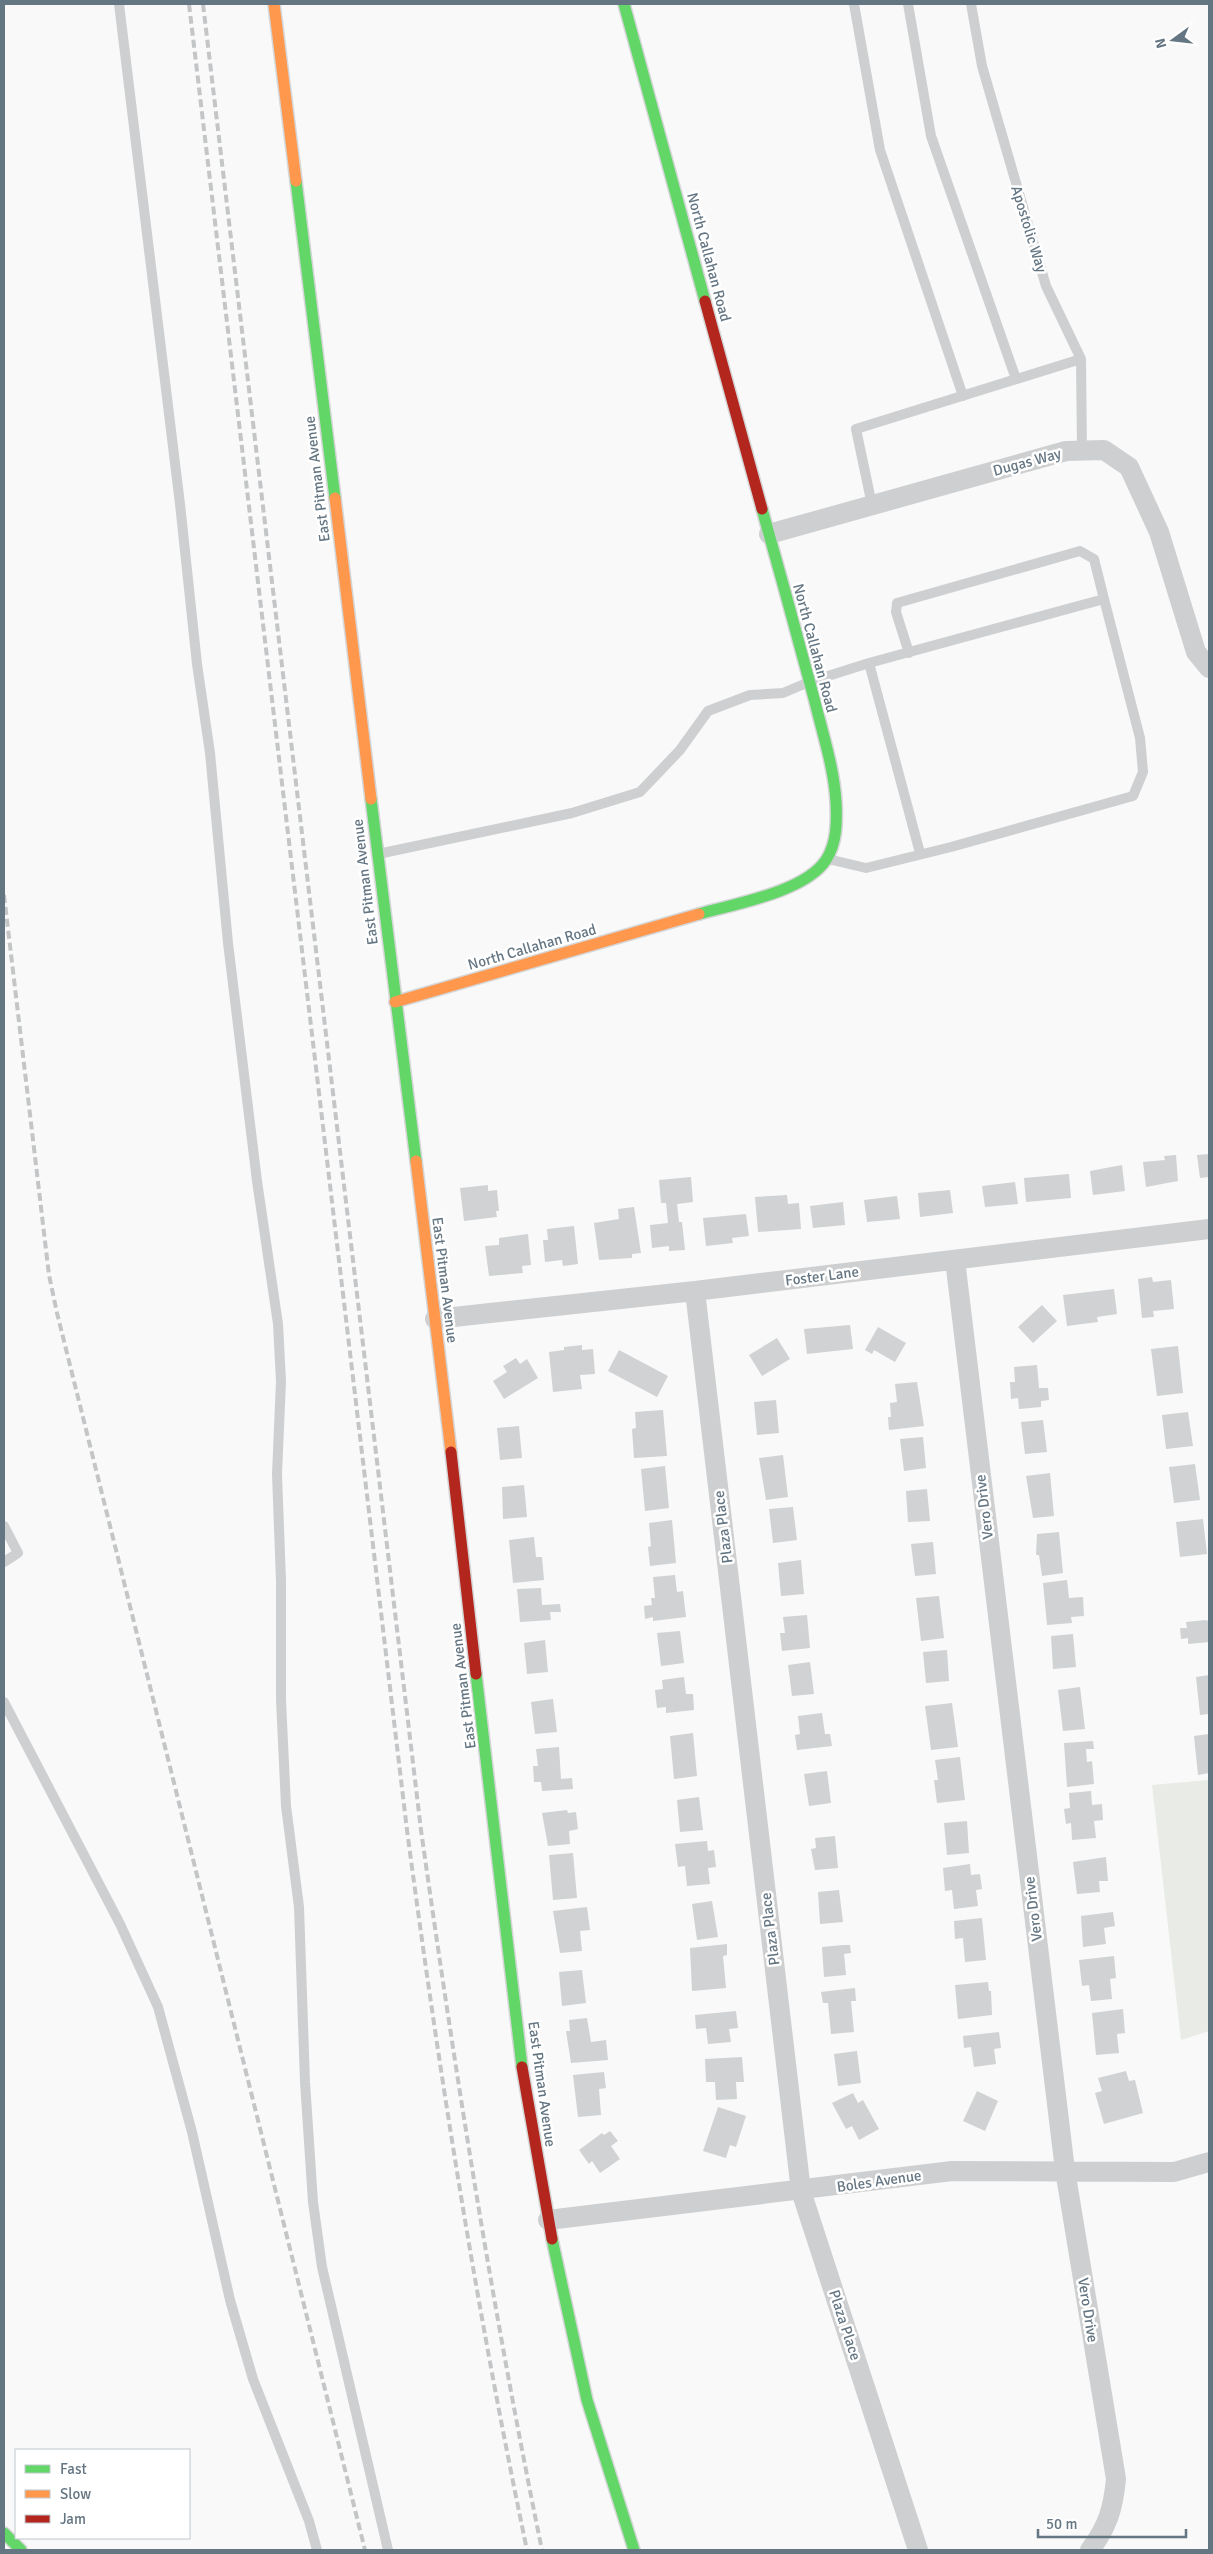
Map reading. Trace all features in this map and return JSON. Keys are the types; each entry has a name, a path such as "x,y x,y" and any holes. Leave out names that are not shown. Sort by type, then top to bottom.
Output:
{"street":[{"name":"East Pitman Avenue","path":"274,4 394,1002 435,1319 524,2081 548,2220 587,2400 634,2550"},
{"name":"North Callahan Road","path":"394,1002 775,892 803,879 827,859 837,836 838,806 809,682 624,4"},
{"name":"Dugas Way","path":"769,534 1066,451 1104,450 1129,467 1159,532 1196,652 1209,668"},
{"name":"Foster Lane","path":"435,1319 695,1291 1209,1229"},
{"name":"Vero Drive","path":"955,1260 1065,2170 1116,2480 1114,2508 1102,2535 1090,2550"},
{"name":"Plaza Place","path":"695,1291 801,2191 918,2550"},
{"name":"Boles Avenue","path":"548,2220 801,2191 952,2171 1065,2170 1174,2172 1209,2162"},
{"path":"4,2533 21,2550"}],"lane":[{"path":"119,4 180,504 197,664 210,753 228,943 257,1181 278,1324 281,1381 277,1474 281,1710 286,1806 299,1907 304,2064 313,2202 322,2267 388,2550"},
{"path":"854,4 880,150 964,396"},
{"path":"908,4 931,136 1016,379"},
{"name":"Apostolic Way","path":"971,4 982,66 1046,286 1082,359 1082,451"},
{"path":"872,505 856,429 1082,359"},
{"path":"827,859 866,868 920,853 951,847 1133,796 1143,772 1140,738 1094,559 1080,551 897,603 896,612 909,653"},
{"path":"377,854 572,813 640,792 680,750 708,711 750,695 783,693 809,682 869,664 1104,599"},
{"path":"869,664 920,853"},
{"path":"4,1526 18,1553 4,1562"},
{"path":"4,1702 120,1924 158,2007 192,2132 230,2300 253,2380 309,2521 317,2550"}],"shaded area":[{"path":"1209,1780 1209,2031 1181,2040 1152,1785"}],"building":[{"path":"1209,1154 1209,1177 1200,1178 1197,1155"},
{"path":"1176,1155 1178,1181 1146,1187 1143,1162 1165,1160 1164,1156"},
{"path":"1122,1165 1125,1191 1093,1195 1090,1171"},
{"path":"1069,1174 1071,1198 1026,1202 1024,1178"},
{"path":"691,1177 693,1202 677,1204 679,1222 682,1222 685,1250 669,1251 669,1246 652,1248 650,1225 668,1223 666,1203 661,1203 659,1180"},
{"path":"1015,1182 1018,1204 985,1207 982,1186"},
{"path":"488,1185 488,1191 497,1190 499,1211 496,1211 497,1217 464,1221 460,1188"},
{"path":"950,1190 953,1213 920,1217 918,1193"},
{"path":"787,1195 788,1204 799,1203 801,1229 758,1232 755,1197"},
{"path":"897,1196 900,1219 867,1222 864,1200"},
{"path":"843,1202 845,1225 813,1228 810,1206"},
{"path":"634,1207 641,1253 632,1254 632,1258 599,1260 594,1223 619,1219 618,1209"},
{"path":"746,1214 749,1236 732,1238 733,1243 706,1246 703,1218"},
{"path":"574,1226 578,1264 563,1266 562,1260 545,1262 543,1240 548,1240 547,1229"},
{"path":"528,1234 531,1265 522,1266 523,1273 489,1276 485,1246 499,1245 499,1238"},
{"path":"1152,1277 1153,1282 1171,1280 1174,1309 1153,1311 1154,1317 1142,1318 1138,1279"},
{"path":"1114,1289 1117,1314 1097,1317 1098,1322 1067,1326 1063,1295"},
{"path":"1042,1305 1057,1321 1033,1343 1018,1327"},
{"path":"850,1325 853,1349 807,1354 804,1329"},
{"path":"878,1327 906,1343 895,1362 874,1350 872,1354 865,1350"},
{"path":"777,1338 790,1359 762,1376 749,1355"},
{"path":"582,1345 582,1350 593,1349 595,1374 580,1375 582,1389 553,1392 549,1352 564,1350 564,1347"},
{"path":"1178,1346 1183,1393 1157,1396 1151,1349"},
{"path":"619,1350 668,1376 657,1397 608,1371"},
{"path":"516,1358 520,1364 527,1359 538,1378 504,1399 493,1381 507,1372 503,1366"},
{"path":"1037,1365 1039,1388 1048,1388 1049,1400 1041,1401 1041,1407 1019,1409 1018,1398 1011,1399 1010,1382 1015,1382 1014,1367"},
{"path":"917,1382 924,1426 889,1430 888,1417 891,1417 890,1403 897,1402 895,1384"},
{"path":"776,1400 779,1433 757,1435 754,1402"},
{"path":"663,1410 667,1456 634,1458 632,1429 636,1428 635,1412"},
{"path":"1188,1412 1193,1446 1166,1449 1162,1415"},
{"path":"1043,1420 1047,1452 1025,1454 1021,1422"},
{"path":"519,1426 522,1458 500,1460 497,1428"},
{"path":"923,1437 926,1468 904,1471 900,1439"},
{"path":"783,1455 788,1497 766,1500 759,1458"},
{"path":"1195,1464 1200,1500 1174,1503 1169,1467"},
{"path":"665,1466 669,1508 645,1511 641,1469"},
{"path":"1050,1473 1054,1516 1033,1518 1026,1476"},
{"path":"524,1485 527,1517 503,1519 502,1487"},
{"path":"927,1489 930,1521 908,1522 906,1491"},
{"path":"793,1507 797,1540 773,1543 769,1509"},
{"path":"1203,1519 1207,1554 1180,1557 1176,1522"},
{"path":"672,1520 676,1563 650,1566 648,1547 651,1546 649,1523"},
{"path":"1059,1532 1063,1573 1042,1576 1039,1555 1036,1555 1037,1534"},
{"path":"534,1537 536,1557 542,1557 544,1580 513,1583 509,1540"},
{"path":"933,1542 936,1574 915,1576 911,1544"},
{"path":"801,1560 804,1594 781,1596 778,1563"},
{"path":"675,1575 677,1592 683,1591 686,1617 653,1621 653,1617 645,1619 644,1606 652,1605 651,1598 655,1598 653,1577"},
{"path":"1067,1580 1069,1598 1083,1597 1084,1616 1071,1617 1072,1623 1047,1625 1043,1583"},
{"path":"541,1588 542,1605 560,1604 561,1612 550,1612 551,1620 520,1622 517,1589"},
{"path":"939,1596 944,1638 921,1641 916,1598"},
{"path":"807,1615 810,1648 782,1651 780,1633 785,1633 783,1617"},
{"path":"1209,1621 1209,1642 1188,1644 1188,1638 1181,1639 1180,1628 1187,1628 1186,1622"},
{"path":"680,1631 684,1663 661,1666 657,1633"},
{"path":"1073,1634 1076,1667 1053,1669 1051,1636"},
{"path":"545,1640 548,1672 527,1674 524,1643"},
{"path":"947,1650 949,1681 926,1683 923,1652"},
{"path":"810,1662 814,1694 792,1696 788,1665"},
{"path":"1209,1675 1209,1714 1200,1715 1196,1677"},
{"path":"684,1677 686,1694 693,1694 694,1710 666,1713 666,1707 657,1708 655,1690 663,1689 662,1680"},
{"path":"1080,1687 1085,1729 1063,1731 1058,1690"},
{"path":"553,1699 557,1732 535,1734 531,1702"},
{"path":"952,1703 958,1747 931,1750 925,1706"},
{"path":"822,1713 825,1734 830,1734 832,1746 797,1750 795,1735 800,1734 798,1716"},
{"path":"693,1733 697,1776 674,1779 670,1736"},
{"path":"1209,1734 1209,1773 1198,1775 1194,1736"},
{"path":"1093,1741 1094,1749 1086,1749 1087,1762 1092,1761 1094,1784 1067,1787 1064,1743"},
{"path":"559,1747 561,1779 572,1778 573,1789 542,1791 541,1782 534,1782 533,1766 538,1766 536,1749"},
{"path":"960,1757 965,1800 937,1803 934,1780 938,1780 935,1760"},
{"path":"827,1771 831,1803 809,1806 804,1774"},
{"path":"1091,1791 1092,1805 1102,1804 1103,1820 1094,1821 1096,1838 1072,1840 1071,1823 1066,1824 1064,1809 1070,1808 1069,1793"},
{"path":"699,1797 703,1830 680,1832 677,1800"},
{"path":"567,1810 568,1813 576,1812 578,1829 569,1831 570,1844 548,1846 542,1813"},
{"path":"967,1821 969,1853 947,1855 944,1823"},
{"path":"835,1836 838,1868 815,1870 811,1849 816,1848 815,1838"},
{"path":"707,1841 708,1851 714,1850 716,1867 708,1868 710,1884 687,1886 685,1866 678,1867 675,1844"},
{"path":"573,1853 577,1898 553,1900 549,1855"},
{"path":"1106,1857 1108,1881 1099,1881 1100,1892 1077,1894 1073,1862"},
{"path":"970,1864 971,1875 980,1874 982,1889 976,1890 978,1906 954,1909 952,1890 945,1891 943,1868"},
{"path":"839,1890 843,1922 820,1924 818,1892"},
{"path":"712,1901 718,1937 697,1940 692,1904"},
{"path":"587,1907 590,1930 580,1931 582,1951 560,1953 553,1911"},
{"path":"1113,1912 1115,1926 1104,1928 1106,1944 1083,1947 1081,1916"},
{"path":"982,1918 986,1960 965,1962 963,1938 955,1939 954,1921"},
{"path":"727,1944 727,1955 723,1956 726,1988 692,1991 690,1948"},
{"path":"850,1945 851,1953 844,1954 846,1975 824,1977 822,1947"},
{"path":"1114,1956 1116,1978 1110,1979 1112,1999 1091,2001 1089,1985 1082,1986 1079,1960"},
{"path":"582,1970 586,2003 562,2006 559,1972"},
{"path":"988,1982 989,1991 991,1991 992,2015 958,2019 955,1985"},
{"path":"855,1988 856,2001 851,2001 854,2032 831,2034 828,2003 823,2003 821,1992"},
{"path":"1123,2009 1125,2033 1117,2034 1119,2053 1096,2055 1092,2013"},
{"path":"736,2011 738,2028 729,2029 731,2042 708,2044 706,2028 696,2029 695,2015"},
{"path":"587,2018 591,2042 606,2040 608,2060 571,2063 566,2031 570,2031 569,2020"},
{"path":"999,2032 1001,2048 994,2049 996,2064 974,2067 971,2047 964,2048 963,2036"},
{"path":"857,2051 861,2083 838,2086 834,2054"},
{"path":"742,2057 744,2082 736,2082 737,2099 716,2100 715,2082 706,2082 705,2059"},
{"path":"1126,2071 1129,2081 1135,2080 1143,2113 1104,2124 1095,2093 1102,2091 1098,2078"},
{"path":"604,2072 606,2088 599,2089 601,2115 578,2117 573,2075"},
{"path":"977,2091 998,2101 985,2131 963,2121"},
{"path":"853,2093 858,2103 863,2100 879,2129 859,2140 852,2126 846,2129 832,2103"},
{"path":"718,2107 746,2116 736,2147 730,2145 726,2158 703,2151"},
{"path":"610,2131 618,2141 611,2146 620,2159 600,2173 592,2161 589,2164 579,2150 602,2133 604,2135"}],"railway":[{"path":"189,4 407,1830 460,2192 475,2281 527,2550"},
{"path":"203,4 421,1830 447,2011 491,2281 542,2550"},
{"path":"4,895 49,1275 57,1313 365,2550"}],"traffic: fast":[{"path":"624,4 705,301"},
{"path":"296,181 335,498"},
{"path":"699,914 768,895 802,881 816,871 826,860 836,832 835,789 828,752 762,509"},
{"path":"371,799 416,1161"},
{"path":"476,1674 522,2067"},
{"path":"552,2239 587,2400 634,2550"},
{"path":"4,2533 21,2550"}],"traffic: slow":[{"path":"274,4 296,181"},
{"path":"335,498 371,799"},
{"path":"395,1002 699,914"},
{"path":"416,1161 451,1452"}],"traffic: jam":[{"path":"705,301 762,509"},
{"path":"451,1452 476,1674"},
{"path":"522,2067 552,2239"}]}
